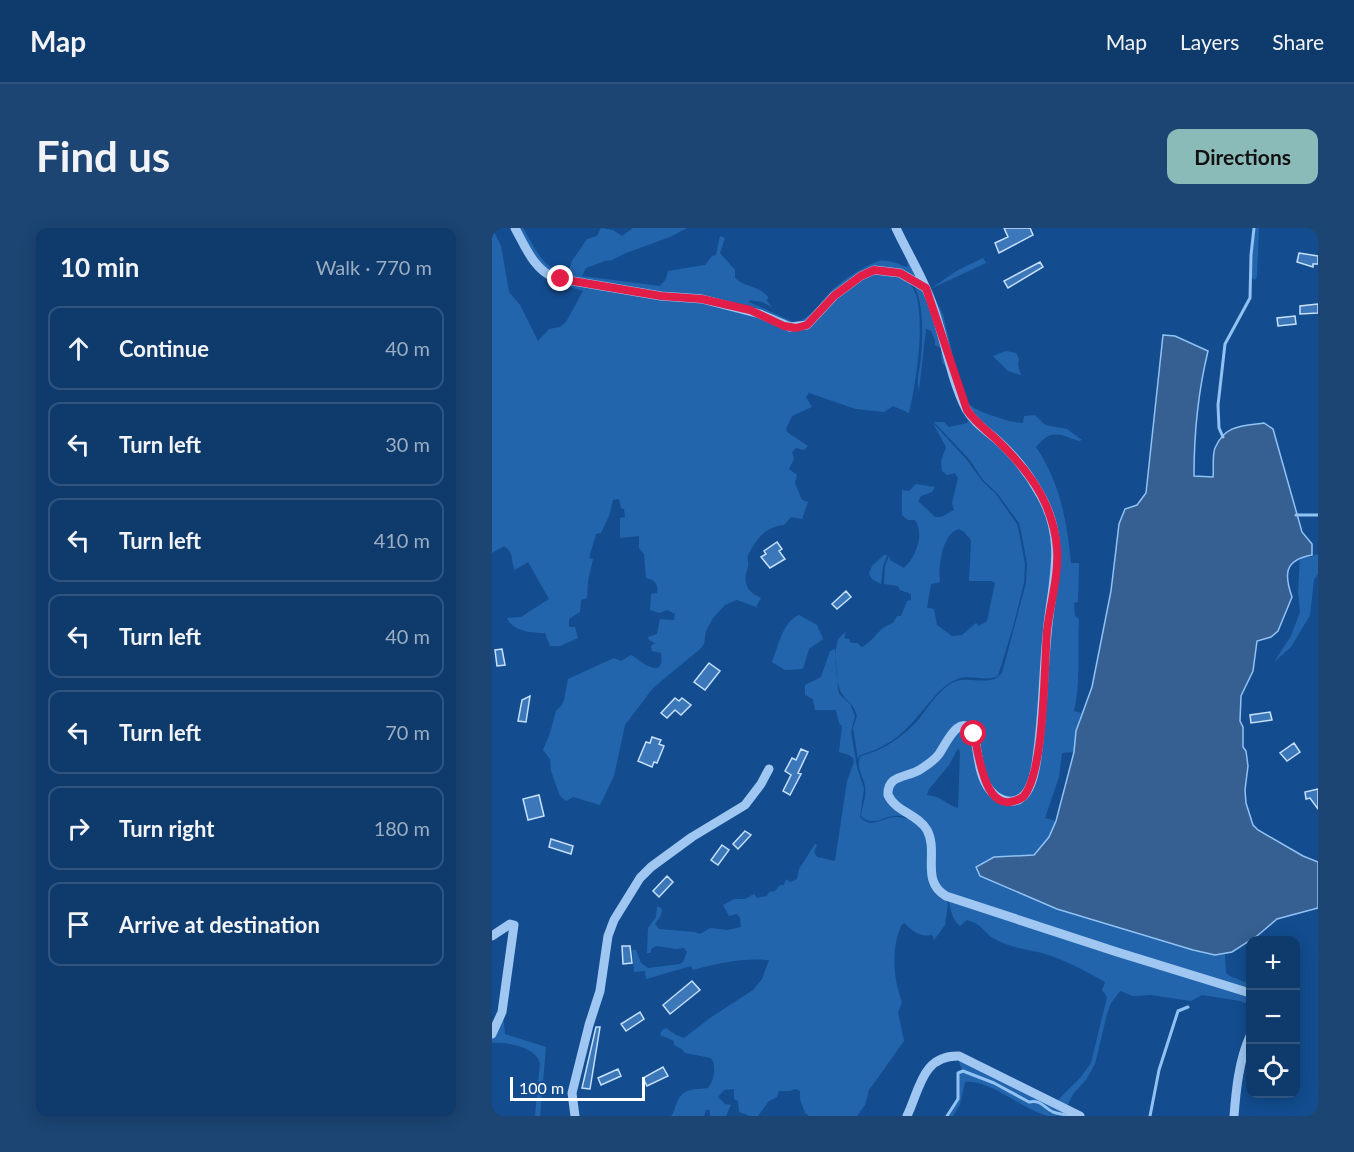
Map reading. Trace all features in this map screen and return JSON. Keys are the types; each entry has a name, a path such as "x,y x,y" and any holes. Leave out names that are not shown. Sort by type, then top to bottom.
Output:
{"street":[{"path":"515,228 534,262 545,273 555,278 661,296 702,299 750,310 790,327 807,325 834,296 861,276 874,270 900,273 926,288"},
{"path":"896,228 926,288 967,410 1027,472 1046,506 1057,549 1056,573 1047,633 1037,758 1032,781 1026,793 1019,800 1010,801 1000,799 992,792 983,777 974,734 965,726 954,730 939,754 919,771 895,779 889,787 888,795 893,804 914,817 926,829 931,840 932,880 941,893 1096,945 1246,991"},
{"path":"575,1116 572,1093 600,991 608,936 614,920 640,878 651,867 692,837 745,804 761,784 769,769"},
{"path":"492,936 505,926 514,925 502,1012 492,1034"},
{"path":"1234,1116 1242,1061 1248,1044"},
{"path":"907,1116 932,1064 937,1060 959,1056 1080,1116"}],"shaded area":[{"path":"492,228 501,246 509,292 520,305 538,341 549,329 560,327 566,322 583,291 549,278 690,300 750,313 796,330 831,301 875,272 906,279 912,286 919,307 919,354 909,413 893,406 884,412 856,409 809,393 806,397 812,407 792,416 786,429 808,446 804,450 796,448 792,452 794,459 789,469 797,475 795,483 802,500 808,502 802,519 791,517 784,525 767,531 759,538 748,555 746,581 749,590 761,598 756,607 737,600 725,605 713,618 700,649 653,688 625,725 614,776 600,805 573,797 566,801 560,796 551,771 550,759 543,750 556,711 564,700 568,679 614,658 621,661 631,655 650,667 659,667 661,653 652,651 651,646 655,643 648,637 657,634 660,619 674,620 675,614 667,610 659,613 650,610 651,594 657,593 657,585 646,578 644,554 639,548 639,536 620,538 620,518 625,517 619,499 613,500 601,533 596,534 589,558 593,559 587,598 581,600 580,612 569,619 569,627 575,627 578,638 560,646 550,646 545,633 528,632 514,626 507,618 521,617 549,599 528,562 515,570 511,554 504,546 492,553"},
{"path":"516,228 523,228 541,258 553,268 561,271 569,270 572,261 587,239 597,236 601,228 613,230 622,236 633,228 687,228 612,260 586,268 582,276 660,286 666,279 668,271 705,265 712,256 716,255 720,236 725,238 720,253 735,270 735,278 765,293 772,307 762,302 750,300 749,302 796,323 811,313 841,283 861,269 879,261 889,261 906,267 908,266 906,257 921,282 880,268 801,326 761,313 546,272"},
{"path":"1255,228 1259,228 1255,280 1252,278 1252,255"},
{"path":"983,258 986,263 930,289 958,270"},
{"path":"915,287 925,289 950,369 942,363 941,348 935,345 931,331 926,329 919,390 922,322"},
{"path":"927,288 930,289 943,314 955,365 969,404 986,414 1018,423 1023,423 1024,416 1035,415 1045,425 1067,429 1082,440 1056,434 1047,437 1036,447 1057,488 1071,563 1079,563 1078,602 1074,603 1075,616 1079,619 1078,677 1074,711 1081,713 1074,752 1062,753 1059,777 1045,818 1056,821 1049,837 1034,855 994,857 976,867 980,876 1057,909 1193,950 1215,955 1225,954 1226,973 1246,982 1246,991 947,895 939,889 935,882 933,847 928,829 897,805 889,795 892,784 923,770 960,728 970,730 982,780 993,796 1008,802 1018,801 1029,791 1035,777 1043,712 1048,637 1058,567 1057,538 1050,512 1032,477 968,410","holes":["958,748 960,752 958,808 937,797 927,795 929,789 949,765"]},
{"path":"1163,335 1175,336 1208,351 1197,413 1194,476 1213,477 1215,448 1219,440 1229,431 1241,426 1264,423 1273,429 1302,532 1312,544 1312,555 1296,560 1288,569 1287,575 1292,597 1278,631 1271,637 1257,641 1253,671 1241,696 1240,721 1243,727 1243,747 1246,751 1248,766 1246,803 1253,825 1303,856 1318,862 1318,908 1277,919 1257,936 1246,936 1246,943 1232,952 1215,955 1057,909 980,876 976,867 994,857 1034,855 1049,837 1056,821 1074,752 1076,731 1092,687 1111,591 1119,524 1125,509 1137,505 1146,493"},
{"path":"1006,351 1016,353 1021,375 1008,371 993,356"},
{"path":"971,418 994,440 1038,492 1055,549 1036,758 1025,792 1010,800 989,787 977,740 965,725 938,753 886,792 913,819 896,816 869,821 861,816 865,790 859,767 861,756 878,750 900,737 913,726 937,696 950,684 963,680 991,680 1002,673 1026,583 1027,564 1019,523 997,493 983,480 969,459 934,422 944,422 949,427 967,423"},
{"path":"933,423 967,460 982,481 996,494 1017,524 1025,564 1024,583 1013,627 998,676 958,678 938,693 898,736 877,749 860,755 858,759 853,728 857,716 854,708 839,688 837,643 846,632 844,638 862,647 893,623 897,616 901,616 907,601 911,600 911,594 900,590 898,586 884,584 885,566 889,556 890,560 904,568 918,545 919,532 915,520 908,520 902,515 902,490 909,491 916,484 935,487 932,492 921,496 918,501 935,517 941,517 954,510 952,503 958,478 955,473 947,475 942,471 941,461 946,447","holes":["959,529 971,540 969,581 995,583 987,621 979,626 976,623 962,635 952,636 937,625 934,609 927,608 931,584 940,582 942,551 945,544 953,532"]},
{"path":"1318,554 1318,574 1314,580 1310,615 1291,647 1274,662 1291,636 1300,612 1298,593 1300,557 1311,557"},
{"path":"887,555 881,584 872,579 869,573 872,566"},
{"path":"799,615 817,625 823,639 809,649 803,669 785,670 772,662 785,629 793,618"},
{"path":"835,649 839,694 850,704 855,716 851,732 857,767 864,789 860,817 864,821 873,823 896,817 915,821 929,841 930,873 946,897 948,904 945,925 934,940 932,935 913,931 904,923 901,926 894,964 902,1002 898,1012 904,1041 869,1090 865,1105 857,1116 809,1116 805,1113 800,1091 796,1089 779,1091 777,1097 769,1101 758,1116 750,1116 739,1112 738,1101 734,1099 734,1089 724,1090 718,1097 725,1104 731,1105 726,1116 710,1116 710,1110 706,1110 704,1116 671,1116 683,1094 690,1090 708,1088 713,1078 714,1065 711,1058 685,1053 674,1045 674,1041 660,1035 662,1030 666,1028 684,1038 753,990 762,979 769,960 730,962 693,970 691,966 646,979 645,971 634,972 632,950 636,950 641,963 648,968 680,964 687,952 684,948 656,946 651,949 651,953 647,953 648,928 656,917 657,907 662,909 655,924 659,929 700,934 710,928 728,930 741,927 737,914 729,916 723,905 734,899 745,899 754,894 757,898 767,896 769,892 784,885 786,879 790,882 797,879 799,869 815,844 817,845 814,852 817,857 835,861 847,781 854,762 849,755 839,752 842,726 836,710 815,710 813,699 805,695 805,685 821,677 830,651"},
{"path":"948,898 1246,994 1246,1003 1202,995 1191,1001 1151,995 1133,996 1120,991 1111,1003 1107,1014 1095,1064 1086,1080 1073,1094 1066,1109 959,1055 943,1057 932,1062 933,1058 949,1053 959,1054 1057,1101 1081,1077 1091,1063 1107,997 1102,990 1105,982 1050,956 999,941 973,922 967,920 960,926 953,917"},
{"path":"503,1014 505,1034 546,1047 540,1116 535,1116 540,1063 537,1057 520,1046 492,1043 492,1037"},
{"path":"958,1059 1066,1114 1051,1110 1039,1101 1029,1101 995,1082 962,1070"},
{"path":"962,1072 997,1085 1029,1103 1039,1103 1052,1112 1067,1116 1048,1116 1038,1113 985,1085 965,1082 960,1104 953,1116 948,1116 959,1099 959,1074"}],"building":[{"path":"1004,228 1030,228 1033,235 999,253 995,243 1008,237"},
{"path":"1299,253 1318,256 1318,264 1313,264 1313,267 1297,262"},
{"path":"1040,262 1043,267 1008,288 1004,281"},
{"path":"1318,304 1318,313 1300,314 1300,306"},
{"path":"1295,316 1296,324 1278,326 1277,318"},
{"path":"777,542 782,549 779,551 785,559 770,568 761,557 766,554 764,551"},
{"path":"846,591 851,597 837,609 832,604"},
{"path":"502,649 505,665 497,666 495,650"},
{"path":"709,663 720,671 705,690 694,682"},
{"path":"530,696 526,722 518,721 522,700"},
{"path":"675,698 679,701 682,698 691,705 681,715 675,710 667,718 661,713"},
{"path":"1270,712 1272,720 1251,723 1250,715"},
{"path":"652,737 661,740 659,744 664,746 657,763 654,762 652,767 638,761 646,742 650,743"},
{"path":"1294,743 1300,752 1287,761 1280,753"},
{"path":"801,749 808,752 798,773 801,774 790,795 783,791 791,775 785,771 792,758 796,760"},
{"path":"1318,789 1318,809 1310,798 1306,799 1305,792"},
{"path":"539,795 544,816 528,820 523,799"},
{"path":"745,831 751,835 738,849 733,844"},
{"path":"551,839 573,846 571,854 549,847"},
{"path":"722,845 729,850 718,865 711,860"},
{"path":"667,876 673,882 659,897 653,891"},
{"path":"622,946 630,946 632,963 623,964"},
{"path":"692,981 700,990 670,1014 663,1005"},
{"path":"640,1012 644,1019 626,1031 621,1024"},
{"path":"596,1027 600,1027 590,1089 582,1088"},
{"path":"663,1067 668,1076 647,1086 643,1078"},
{"path":"618,1069 621,1076 601,1085 598,1078"}],"waterway":[{"path":"1223,437 1219,428 1218,405 1225,344 1250,298 1254,228"},
{"path":"1296,515 1318,515"},
{"path":"1150,1116 1159,1070 1178,1011 1188,1007"},
{"path":"947,1116 958,1099 958,1073 963,1071 994,1083 1029,1102 1037,1102 1053,1112 1069,1116"}],"route":[{"path":"561,279 661,296 702,299 750,310 784,326 796,328 807,325 829,300 846,286 874,270 900,273 926,288 967,410 1027,472 1046,506 1053,524 1057,549 1056,573 1047,633 1037,758 1032,781 1026,793 1019,800 1005,801 988,788 981,771 974,734"}]}
